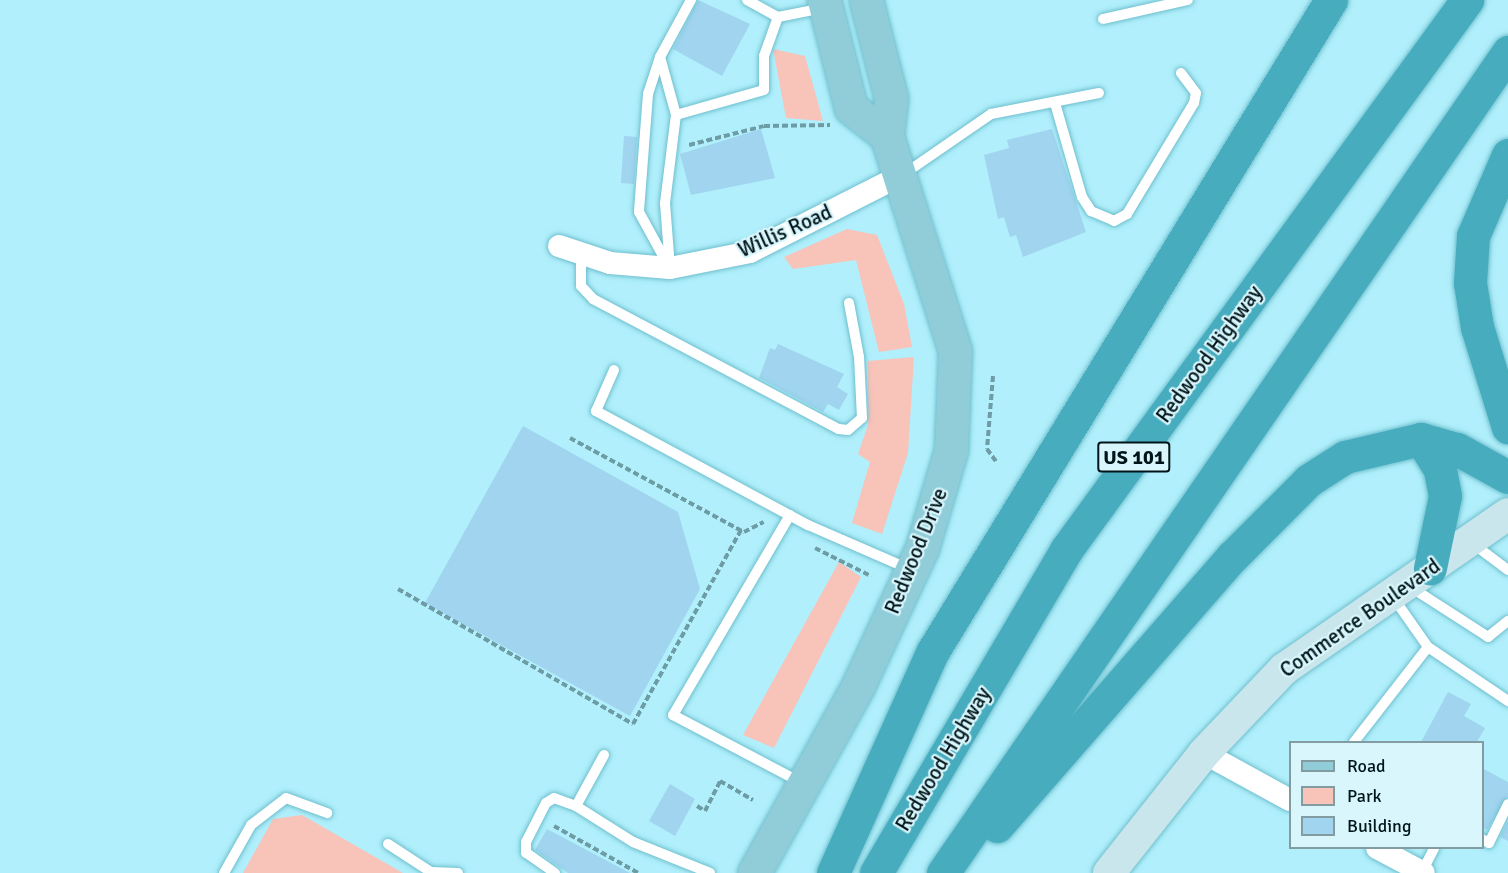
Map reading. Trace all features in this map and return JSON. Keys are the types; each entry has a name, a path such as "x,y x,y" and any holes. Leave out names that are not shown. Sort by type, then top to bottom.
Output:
{"highway":[{"path":"833,873 933,651 1331,0"},
{"name":"Redwood Highway","path":"876,873 1066,550 1467,0"},
{"path":"943,873 1508,52"},
{"path":"1508,154 1473,236 1470,283 1482,338 1508,427"},
{"path":"1482,338 1508,366"},
{"path":"1409,582 1445,496 1440,470 1421,439"},
{"path":"957,873 1232,557 1309,480 1345,457 1421,439 1458,449 1508,477"}],"main road":[{"name":"Redwood Drive","path":"754,873 857,688 912,570 943,487 951,450 956,351 886,135 891,98 866,0"},
{"path":"824,4 851,108 886,135"}],"street":[{"name":"Willis Road","path":"559,246 610,263 670,268 750,252 900,176"},
{"name":"Commerce Boulevard","path":"1109,873 1204,753 1284,669 1508,514"},
{"path":"1204,753 1289,799"},
{"path":"1379,849 1423,872"}],"lane":[{"path":"670,268 639,212 648,94 660,57 691,0"},
{"path":"747,0 778,17 824,4"},
{"path":"1102,19 1188,0"},
{"path":"676,115 764,90 764,56 778,17"},
{"path":"660,57 676,115 665,203 670,268"},
{"path":"1055,103 1082,197 1091,212 1114,221 1127,214 1194,104 1196,93 1181,73"},
{"path":"900,176 991,114 1099,93"},
{"path":"581,253 582,286 593,299 695,357 724,364 848,430 862,418 860,357 849,303"},
{"path":"614,370 596,411 790,515 912,570"},
{"path":"790,515 673,715 804,784"},
{"path":"1469,541 1508,570"},
{"path":"1409,582 1488,637 1508,621"},
{"path":"1409,582 1428,647 1508,701"},
{"path":"1355,741 1428,647"},
{"path":"576,806 604,755"},
{"path":"224,873 251,825 286,798 327,813"},
{"path":"555,873 526,853 526,842 546,802 554,798 576,806 633,842 689,862 710,873"},
{"path":"1484,840 1489,843 1508,804"},
{"path":"388,844 431,872 458,873"},
{"path":"1423,872 1434,849"},
{"path":"683,873 689,862"}],"path":[{"path":"689,145 764,126 834,125"},
{"path":"993,376 987,449 997,463"},
{"path":"570,438 741,531"},
{"path":"398,589 633,724 741,531 764,522"},
{"path":"812,546 871,576"},
{"path":"697,806 705,811 720,781 753,800"},
{"path":"554,826 638,873"}],"green space":[{"path":"773,49 805,56 823,121 786,118"},
{"path":"847,229 877,235 904,304 912,347 879,352 856,260 793,269 784,257"},
{"path":"914,357 908,453 882,534 852,523 870,462 858,454 868,425 868,361"},
{"path":"839,562 861,577 774,748 743,735"},
{"path":"302,815 403,873 243,873 273,819"}],"building":[{"path":"698,0 750,24 722,76 673,49"},
{"path":"761,129 775,178 691,195 680,154"},
{"path":"1052,129 1086,232 1023,257 1016,235 1010,237 1004,217 998,219 984,155 1009,148 1007,140"},
{"path":"624,136 637,137 634,184 621,183"},
{"path":"778,344 844,374 837,387 848,394 839,410 828,404 823,412 759,378 770,348 775,350"},
{"path":"523,426 678,512 700,589 630,716 425,603"},
{"path":"1448,692 1471,704 1464,716 1485,728 1478,741 1422,741"},
{"path":"1484,769 1508,782 1508,797 1487,830 1484,828"},
{"path":"670,784 695,799 675,836 649,821"},
{"path":"1508,821 1508,841 1500,837"},
{"path":"547,829 630,873 568,873 535,850"}]}
